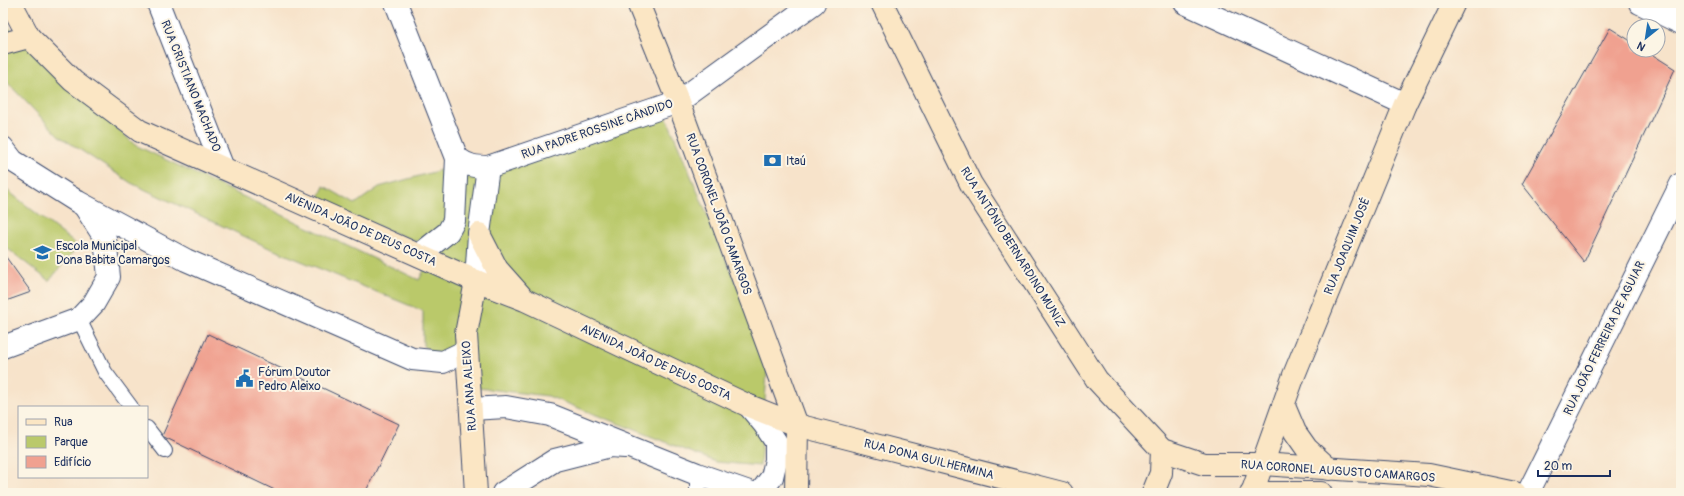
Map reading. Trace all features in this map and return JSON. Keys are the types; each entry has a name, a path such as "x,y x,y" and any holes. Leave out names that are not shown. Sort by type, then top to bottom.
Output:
{"main road":[{"name":"AVENIDA JOÃO DE DEUS COSTA","path":"11,3 29,37 73,81 140,131 476,281 525,300 748,406 797,426"},
{"path":"3,13 11,3"},
{"name":"RUA CORONEL JOÃO CAMARGOS","path":"638,3 678,102 797,426"},
{"name":"RUA ANTÔNIO BERNARDINO MUNIZ","path":"882,3 971,184 1097,380 1162,450"},
{"name":"RUA JOAQUIM JOSÉ","path":"1252,493 1294,375 1405,104 1454,3"},
{"path":"3,44 29,37"},
{"path":"479,234 497,269 525,300"},
{"name":"RUA ANA ALEIXO","path":"476,281 466,334 476,493"},
{"path":"1284,406 1295,432 1307,449 1329,469"},
{"path":"796,493 797,426"},
{"name":"RUA DONA GUILHERMINA","path":"797,426 1062,493"},
{"name":"RUA CORONEL AUGUSTO CAMARGOS","path":"1162,450 1204,464 1262,464 1429,475 1515,493"},
{"path":"1153,493 1161,473 1162,450"},
{"name":"RUA CORONEL AUGUSTO CAMARGOS","path":"1252,493 1310,493"}],"street":[{"name":"RUA CRISTIANO MACHADO","path":"158,3 223,168"},
{"path":"396,3 457,158 454,221 448,232 419,255"},
{"name":"RUA PADRE ROSSINE CÂNDIDO","path":"488,167 678,102 814,3"},
{"path":"1185,3 1405,104"},
{"path":"1640,3 1681,23"},
{"path":"3,148 13,161 83,205 186,260 412,359 443,362 466,351"},
{"path":"457,158 466,165 488,167 479,234 476,281"},
{"name":"RUA JOÃO FERREIRA DE AGUIAR","path":"1528,493 1681,184"},
{"path":"3,347 79,319 94,303 109,277 105,238 83,205"},
{"name":"AVENIDA JOÃO DE DEUS COSTA","path":"748,406 764,424 776,442 776,460 772,477 760,493"},
{"path":"471,409 506,407 550,415 630,447 697,483 752,493"},
{"path":"503,493 555,460 610,446 630,447"}],"lane":[{"path":"79,319 105,372 130,406"},
{"path":"148,429 165,451"}],"green space":[{"path":"3,22 135,145 419,280 435,249 317,202 324,186 355,204 379,187 663,109 768,360 760,466 716,462 548,396 478,388 423,346 423,311 267,247 131,183 59,136 3,78"},
{"path":"3,187 78,246 49,281 3,245"}],"building":[{"path":"1610,28 1626,38 1626,58 1658,58 1675,69 1584,262 1522,184"},
{"path":"3,253 31,292 3,302"},
{"name":"Fórum Doutor Pedro Aleixo","path":"208,334 399,424 365,493 281,493 162,436"}],"place":[{"name":"Itaú","path":"773,161"},
{"name":"Escola Municipal Dona Babita Camargos","path":"43,253"},
{"name":"Fórum Doutor Pedro Aleixo","path":"245,379"}]}
